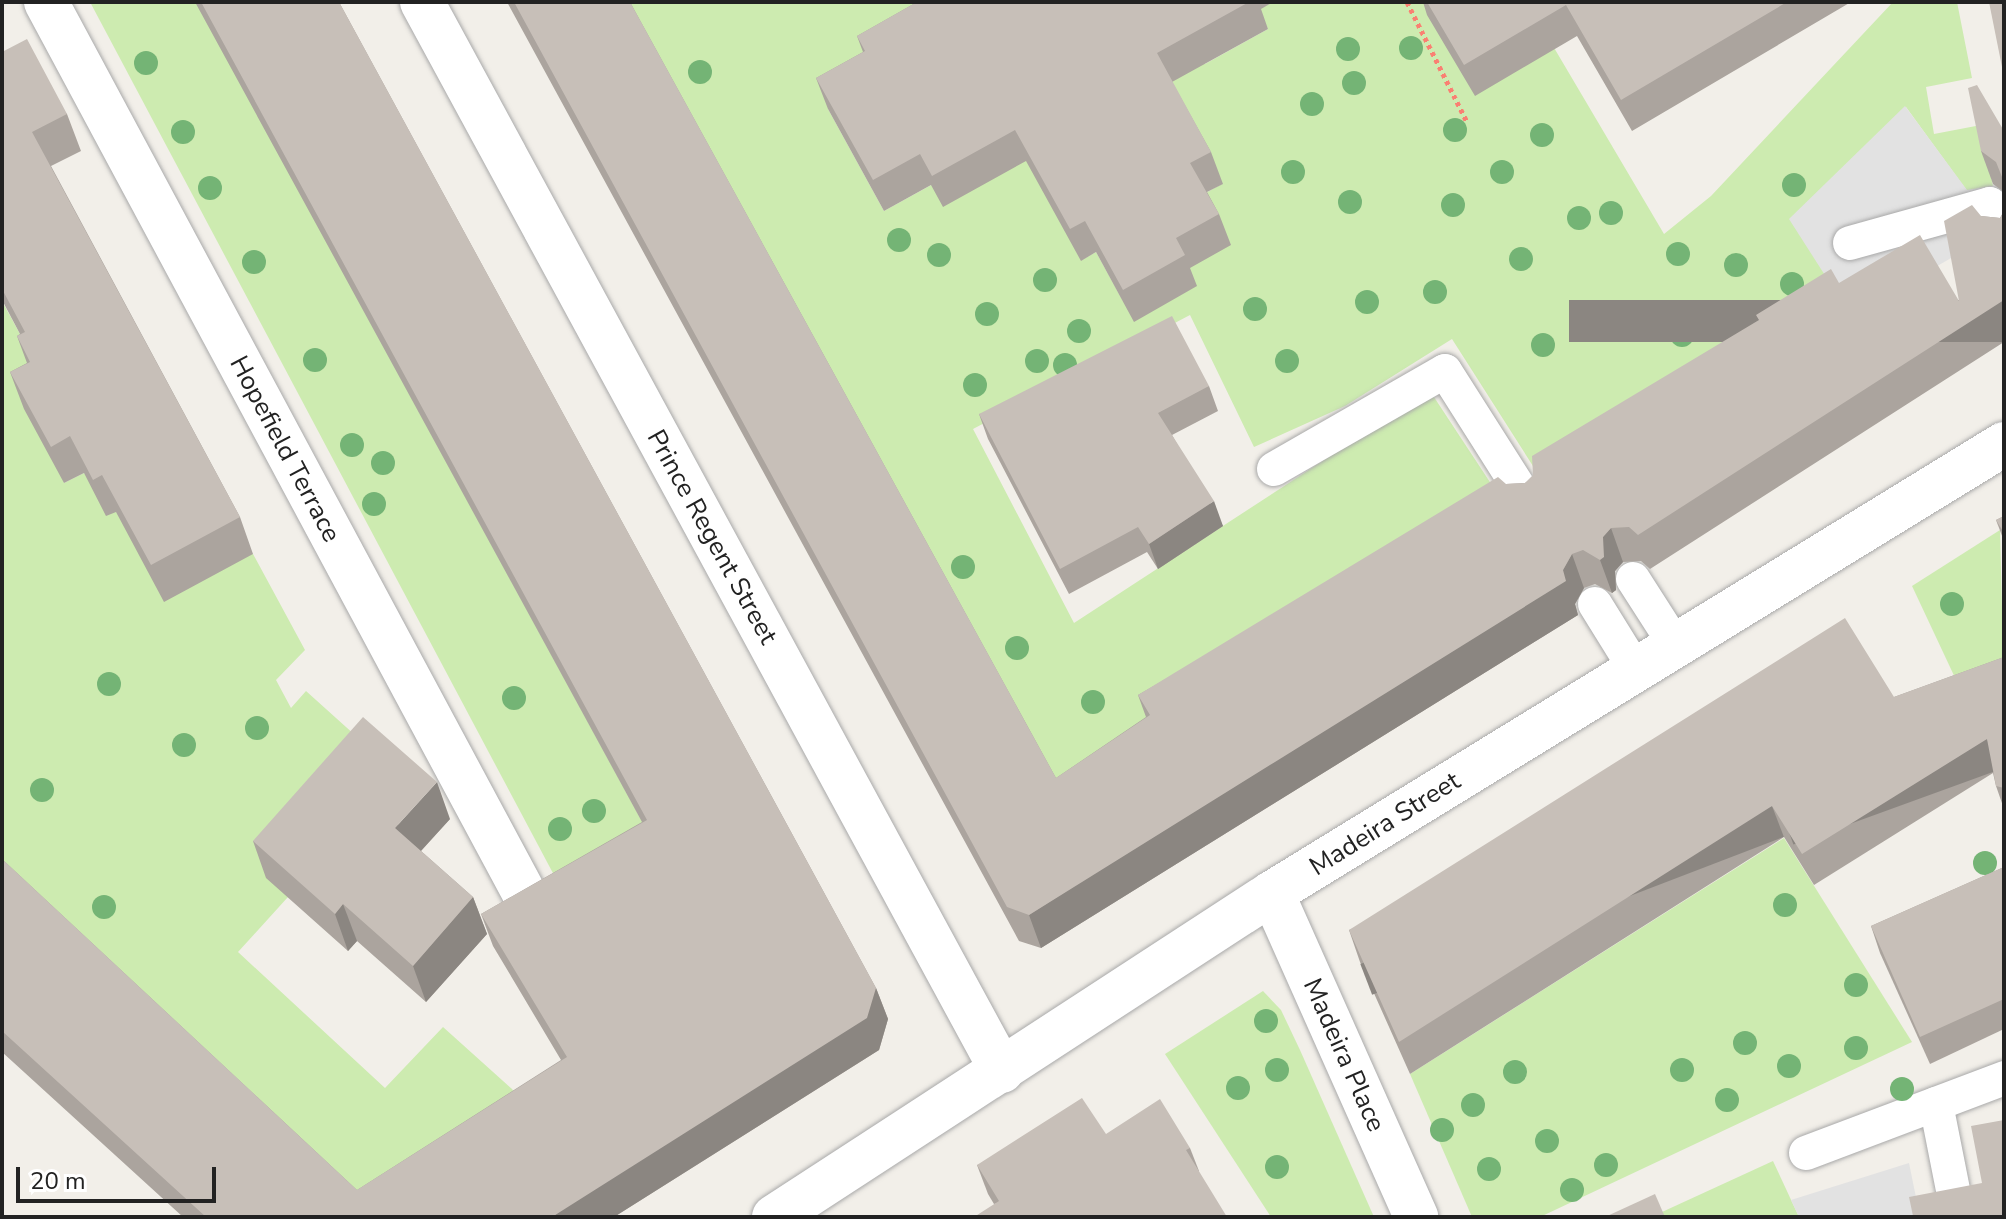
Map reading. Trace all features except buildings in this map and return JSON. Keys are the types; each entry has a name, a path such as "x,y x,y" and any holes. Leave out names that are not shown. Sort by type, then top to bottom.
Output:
{"street":[{"name":"Hopefield Terrace","path":"46,2 525,895"},
{"name":"Prince Regent Street","path":"422,2 1002,1071"},
{"name":"Madeira Street","path":"774,1217 1272,893 2004,444"},
{"name":"Madeira Place","path":"1272,893 1416,1217"}],"lane":[{"path":"1850,243 1990,204 2004,233"},
{"path":"1274,469 1445,371 1527,500"},
{"path":"1633,579 1676,646"},
{"path":"1595,604 1636,670"},
{"path":"1806,1153 2004,1078"},
{"path":"1936,1104 1955,1200"}],"path":[{"path":"1407,2 1467,122"}],"green space":[{"path":"90,2 196,2 643,823 563,892"},
{"path":"622,2 966,2 828,109 884,211 1031,130 1082,260 1096,252 1123,301 1188,269 1202,195 1222,184 1162,64 1205,64 1268,29 1258,10 1273,2 1527,2 1664,234 1711,196 1893,2 1957,2 1972,78 1926,87 1934,134 1981,125 1993,186 1967,191 1906,107 1843,303 1547,488 1452,339 1345,406 1254,447 1190,315 973,429 1074,623 1430,391 1509,511 1074,824"},
{"path":"2,301 39,369 64,483 84,473 116,512 253,554 305,650 276,680 291,708 306,691 376,754 288,897 238,952 385,1088 443,1027 512,1089 532,1118 363,1217 2,881"},
{"path":"2000,530 2004,689 1965,699 1912,586"},
{"path":"1784,838 1912,1042 1540,1217 1472,1217 1410,1074"},
{"path":"1263,991 1281,1010 1374,1217 1271,1217 1165,1054"},
{"path":"1773,1161 1799,1217 1664,1217 1662,1212"}],"shaded area":[{"path":"1905,106 1967,190 2004,184 2004,283 1977,243 1851,316 1789,219"},
{"path":"1909,1163 1920,1217 1799,1217 1791,1200"}]}
